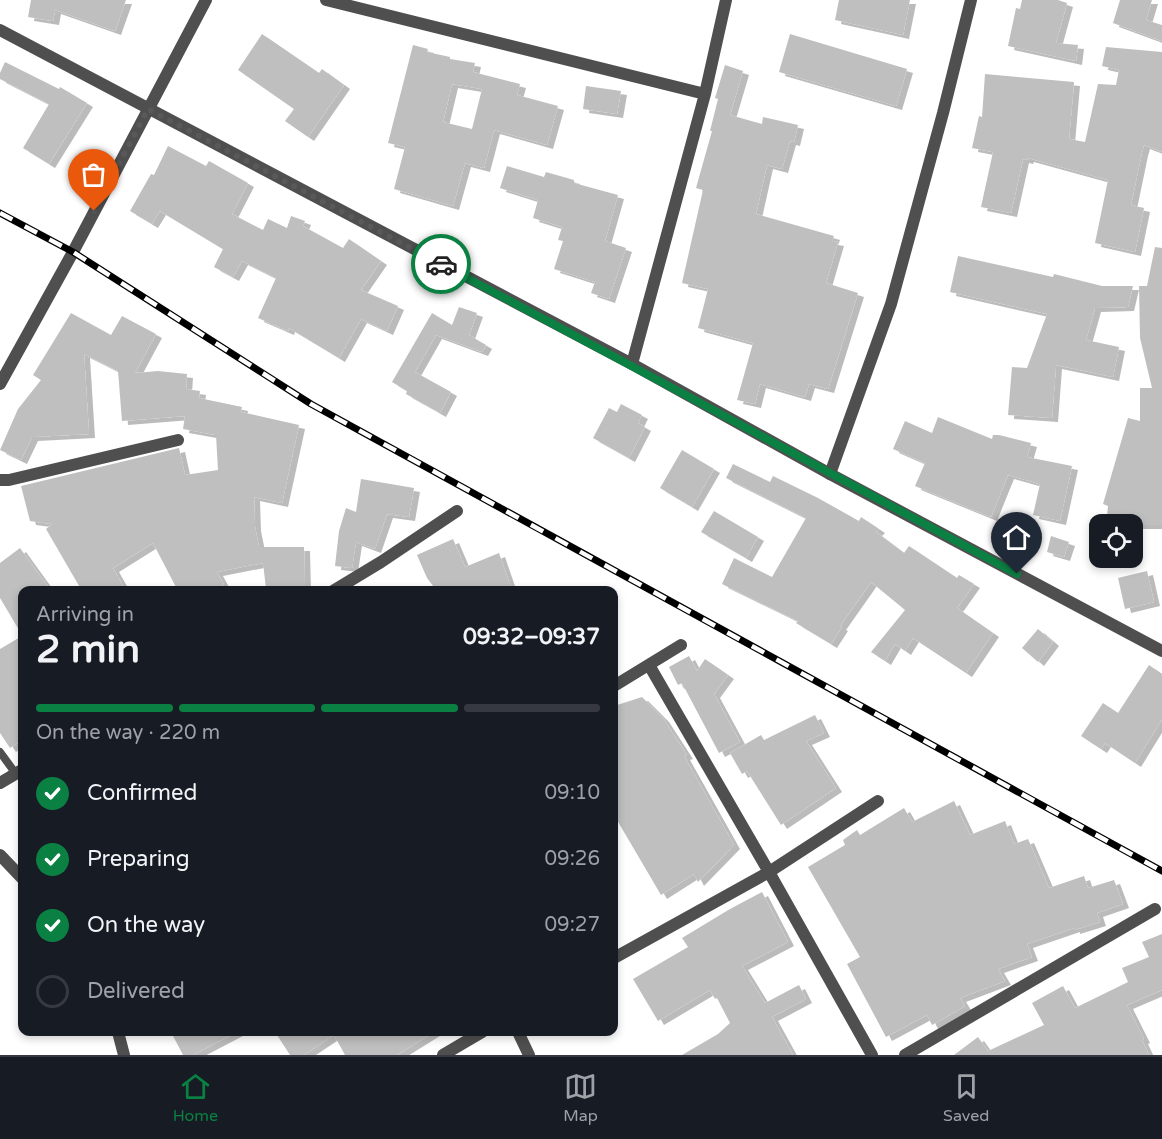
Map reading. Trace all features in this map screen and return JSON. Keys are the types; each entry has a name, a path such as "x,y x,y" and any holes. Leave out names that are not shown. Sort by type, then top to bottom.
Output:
{"street":[{"path":"0,384 206,0"},
{"path":"326,0 705,94"},
{"path":"632,364 705,94 726,0"},
{"path":"830,474 891,304 971,0"},
{"path":"0,30 632,364 830,474 1162,651"},
{"path":"0,480 9,480 178,440"},
{"path":"341,586 457,511"},
{"path":"618,684 681,645"},
{"path":"649,665 770,872 872,1055"},
{"path":"0,783 18,773"},
{"path":"618,956 770,872 878,801"},
{"path":"0,855 18,874"},
{"path":"905,1055 1155,909"},
{"path":"119,1036 124,1055"},
{"path":"443,1055 475,1036"},
{"path":"520,1036 529,1055"}],"lane":[{"path":"0,752 18,771"}],"building":[{"path":"31,0 126,0 115,31 55,10 53,21 28,17"},
{"path":"839,0 910,0 903,35 835,20"},
{"path":"1022,0 1058,0 1067,3 1056,43 1078,45 1076,61 1008,46 1016,8 1020,9"},
{"path":"1120,0 1152,0 1146,20 1162,25 1162,41 1113,23"},
{"path":"262,34 319,73 322,69 344,85 308,137 285,121 294,109 238,70"},
{"path":"790,34 907,69 896,106 779,72"},
{"path":"413,45 428,49 427,52 450,57 450,59 475,63 473,72 520,84 517,95 558,106 547,145 494,130 484,168 465,163 453,206 394,189 405,147 388,143","holes":["452,84 482,89 472,129 443,122"]},
{"path":"1106,47 1162,52 1162,152 1144,145 1131,205 1144,208 1135,252 1095,243 1108,180 1028,158 1023,159 1011,213 981,207 993,152 972,148 979,116 982,117 985,74 1074,82 1069,139 1085,142 1098,84 1116,85 1119,70 1102,66"},
{"path":"5,62 59,89 60,87 87,103 49,164 23,148 49,104 0,79"},
{"path":"725,65 743,71 730,115 762,124 763,117 798,125 794,142 790,141 782,169 767,165 756,214 834,236 832,241 838,242 826,283 858,293 828,389 809,384 805,397 760,384 755,404 737,400 753,343 698,328 708,289 682,283 703,190 696,188 712,131 710,131 718,99 715,98"},
{"path":"586,86 621,91 617,114 583,109"},
{"path":"168,146 206,166 209,161 248,183 232,214 263,230 268,219 287,228 291,216 305,221 303,226 343,248 349,239 381,261 361,290 398,306 387,331 361,319 339,358 289,328 288,331 258,318 276,278 242,261 233,277 214,267 223,249 160,211 152,224 130,211 151,174 154,175"},
{"path":"507,166 544,177 546,172 574,180 574,183 618,195 605,241 626,248 609,299 591,293 595,282 554,269 563,241 558,240 562,227 533,218 538,200 500,188"},
{"path":"1155,247 1162,248 1162,525 1143,525 1143,514 1107,514 1108,506 1103,504 1128,418 1140,421 1140,388 1152,388 1140,338 1139,286 1147,286"},
{"path":"958,256 1053,277 1054,274 1102,286 1133,286 1128,307 1095,308 1086,340 1119,347 1113,377 1056,365 1052,418 1008,415 1012,367 1027,368 1047,314 950,292"},
{"path":"459,307 477,313 469,335 486,345 482,352 436,335 415,372 451,392 440,413 406,394 407,391 392,382 432,313 452,325"},
{"path":"71,313 111,335 122,316 156,334 135,373 158,371 187,374 186,389 200,391 199,398 242,407 241,412 299,425 282,503 254,497 255,527 259,547 304,547 305,586 266,586 263,563 217,572 224,585 222,586 175,586 153,543 113,568 123,586 79,586 46,529 52,524 30,521 21,486 179,448 185,475 218,470 216,435 183,429 185,416 122,421 118,371 84,354 89,434 32,437 21,460 0,450 18,409 41,380 33,375"},
{"path":"621,404 642,415 638,423 645,427 629,458 593,438 609,408 617,412"},
{"path":"938,417 992,439 993,435 999,435 1031,443 1027,457 1072,466 1060,521 1033,515 1040,484 1008,475 991,517 915,486 925,463 893,449 905,421 932,433"},
{"path":"682,450 714,469 692,507 660,488"},
{"path":"733,464 770,482 773,476 859,521 861,517 879,529 876,532 904,553 909,546 957,578 959,575 974,584 957,608 993,633 966,673 913,638 905,651 895,644 885,661 871,652 905,610 871,582 840,626 842,627 831,644 796,623 798,621 722,584 734,558 772,577 806,518 726,478"},
{"path":"361,479 414,488 409,517 387,514 375,549 356,542 352,568 335,566 339,531 346,508 356,512"},
{"path":"714,511 758,537 746,558 701,532"},
{"path":"1051,536 1069,542 1064,557 1047,552"},
{"path":"453,539 465,567 499,553 510,586 433,586 417,555"},
{"path":"20,548 47,586 18,586 18,628 0,598 0,563"},
{"path":"1147,571 1154,602 1125,609 1118,578"},
{"path":"1038,629 1053,642 1038,662 1022,648"},
{"path":"18,638 18,743 10,748 0,733 0,649"},
{"path":"689,656 697,671 705,659 728,675 714,694 740,742 719,753 682,683 678,685 669,667"},
{"path":"1149,665 1162,674 1162,719 1135,763 1105,743 1101,749 1081,736 1103,703 1118,713"},
{"path":"642,697 663,718 687,755 684,756 734,845 698,882 694,874 661,895 618,822 618,705"},
{"path":"815,715 824,733 806,741 836,788 781,825 747,771 742,774 730,753 761,735 764,740"},
{"path":"954,801 970,835 1005,821 1014,844 1028,839 1049,888 1084,876 1088,888 1114,880 1123,904 1097,913 1100,922 1027,944 1032,957 998,969 1005,981 960,998 965,1006 932,1025 927,1015 886,1037 847,964 860,957 808,867 845,845 843,840 857,830 860,835 904,808 912,822"},
{"path":"762,892 788,942 742,966 765,1003 799,985 806,999 772,1017 793,1055 682,1055 718,1034 730,1023 717,998 715,999 710,990 658,1021 633,979 688,947 682,938"},
{"path":"1162,934 1162,990 1127,1005 1144,1039 1142,1040 1149,1055 954,1055 978,1037 988,1051 1044,1025 1032,1003 1063,986 1075,1008 1128,982 1122,968 1149,957 1142,942"},
{"path":"173,1036 229,1036 193,1055 183,1055"},
{"path":"278,1036 332,1036 304,1055 290,1055"},
{"path":"335,1036 428,1036 397,1055 345,1055"}],"railway":[{"path":"0,213 73,252 311,404 1162,871"}],"way so far":[{"path":"94,211 148,109 441,264"}],"route":[{"path":"441,264 632,364 1017,574"}]}
